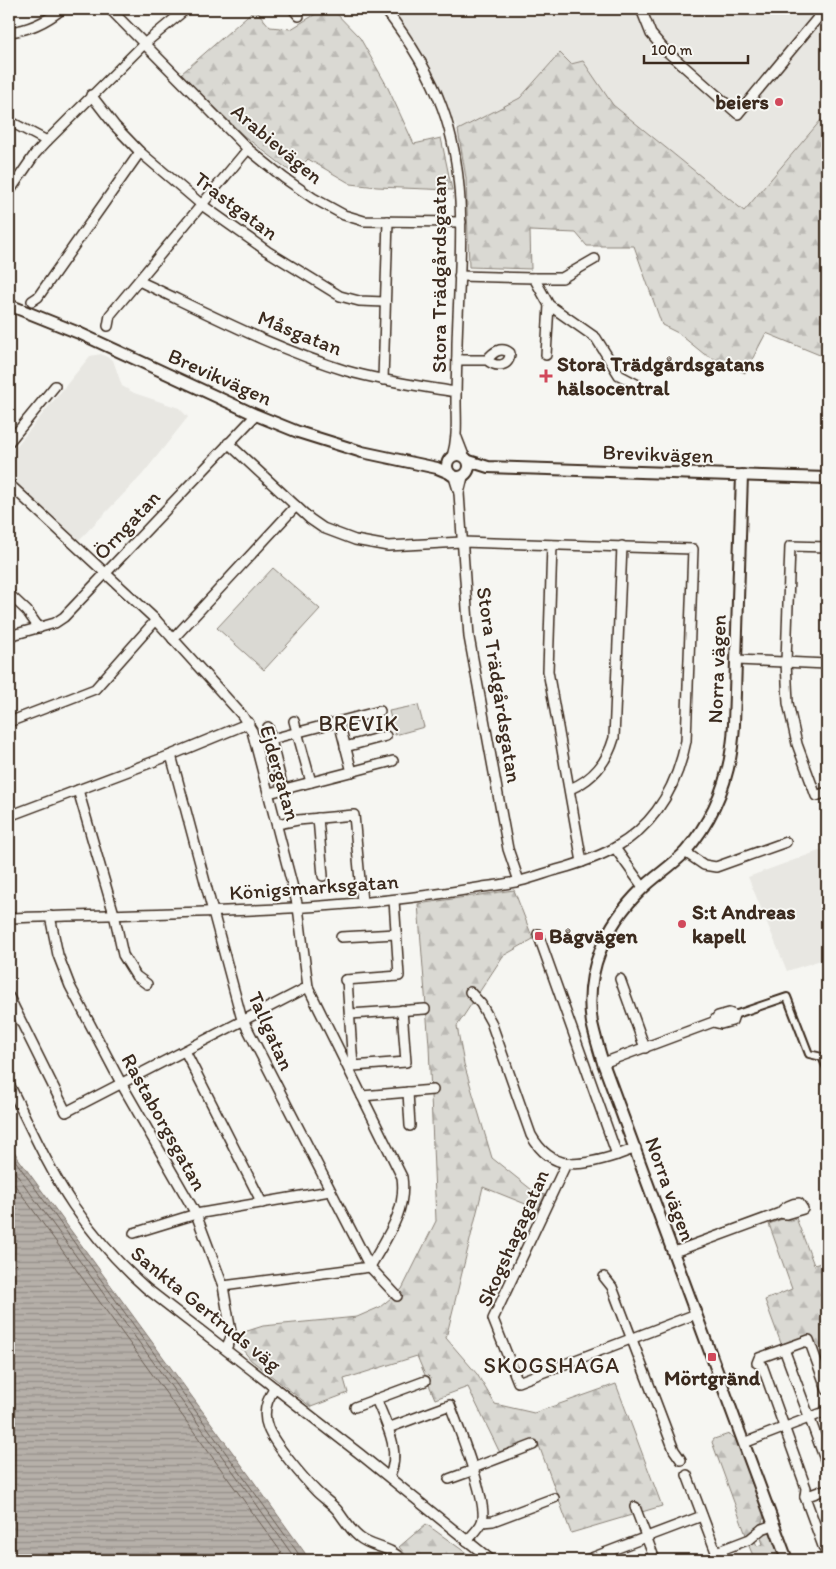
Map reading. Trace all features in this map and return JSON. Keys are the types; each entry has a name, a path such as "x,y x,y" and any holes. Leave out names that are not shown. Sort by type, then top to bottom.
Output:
{"street":[{"path":"9,32 31,28 48,20 62,9"},
{"name":"Arabievägen","path":"110,9 248,149 313,198 344,216 364,220 461,222"},
{"path":"9,192 35,154 91,95 144,44 186,9"},
{"name":"Stora Trädgårdsgatan","path":"385,9 408,40 430,79 442,106 456,163 461,194 456,392 457,438 451,458"},
{"path":"641,9 651,34 663,48 738,114 825,9"},
{"name":"Trastgatan","path":"91,95 115,126 140,152 202,205 267,251 328,290 349,299 385,302"},
{"path":"9,121 47,141"},
{"path":"108,326 110,315 248,149"},
{"path":"32,301 38,298 140,152"},
{"path":"383,380 388,221"},
{"path":"459,276 562,278 595,260"},
{"path":"534,278 549,305 596,338 618,375 638,385"},
{"name":"Måsgatan","path":"139,281 303,355 348,371 383,380 456,392"},
{"name":"Brevikvägen","path":"9,305 79,333 256,415 298,432 337,445 458,475 488,467 827,478"},
{"path":"546,355 549,305"},
{"path":"457,360 487,360"},
{"path":"9,442 55,386"},
{"name":"Örngatan","path":"9,636 54,624 64,617 256,415"},
{"name":"Stora Trädgårdsgatan","path":"457,438 466,459"},
{"path":"228,443 310,519 323,528 370,544 388,546 462,542 622,546 614,738 608,755 598,770 582,784 570,789"},
{"path":"456,455 466,459 470,467 458,475 447,465 451,458 456,455"},
{"name":"Brevikvägen","path":"422,465 451,458"},
{"name":"Brevikvägen","path":"466,459 488,467"},
{"name":"Stora Trädgårdsgatan","path":"458,475 469,636 508,848 519,881"},
{"name":"Norra vägen","path":"742,476 734,740 727,777 713,812 685,852 670,867 643,887 610,928 597,959 591,1006 595,1035 603,1063 787,1560"},
{"name":"Ejdergatan","path":"9,484 156,620 249,723 256,742 298,907 308,987 351,1068 362,1096 402,1178 404,1188 400,1211 370,1267"},
{"path":"173,639 296,506"},
{"path":"552,545 548,671 582,862"},
{"name":"Königsmarksgatan","path":"9,918 298,907 415,898 519,881 582,862 615,848 633,835 658,810 676,779 682,762 686,741 693,549 622,546"},
{"path":"827,547 790,546 786,662 788,703 797,744 816,796 827,792"},
{"path":"9,594 28,611 39,628"},
{"path":"9,722 95,689 156,620"},
{"path":"737,660 827,664"},
{"path":"256,742 380,711"},
{"path":"294,721 311,782"},
{"path":"339,722 352,772"},
{"path":"9,816 171,755 249,723"},
{"path":"268,727 283,789"},
{"path":"345,747 386,736"},
{"name":"Tallgatan","path":"171,755 243,1020 370,1267 397,1296"},
{"path":"269,793 393,761"},
{"path":"78,790 114,914 123,955 136,976 147,984"},
{"path":"277,824 354,814 362,902"},
{"path":"318,818 323,876"},
{"path":"685,852 704,865 716,867 786,842"},
{"path":"615,848 643,887"},
{"name":"Ejdergatan","path":"351,1068 350,1014 346,980 399,976 394,900"},
{"name":"Rastaborgsgatan","path":"50,916 58,955 64,970 121,1083 196,1214 223,1286 231,1332 226,1349"},
{"path":"341,937 396,934"},
{"path":"538,934 617,1155"},
{"path":"620,979 645,1048"},
{"path":"9,997 66,1112 308,987"},
{"path":"470,992 481,1004 491,1022 531,1135 548,1155 566,1164 585,1164 636,1148"},
{"path":"603,1063 713,1022 721,1024 732,1021 734,1015 787,997 809,1054 822,1057 827,1068"},
{"path":"350,1014 425,1009"},
{"path":"351,1068 406,1062 402,1010"},
{"path":"185,1051 262,1203"},
{"name":"Sankta Gertruds väg","path":"9,1084 72,1204 91,1230 129,1273 491,1560"},
{"path":"362,1096 433,1090"},
{"path":"408,1092 410,1126"},
{"name":"Skogshagagatan","path":"566,1164 493,1319 518,1382 696,1314"},
{"path":"134,1233 196,1214 330,1191"},
{"path":"674,1252 780,1214"},
{"path":"223,1286 370,1267"},
{"path":"604,1277 612,1287 674,1450 681,1460"},
{"path":"826,1549 805,1497 806,1488 762,1365 757,1363 759,1358 808,1340 827,1390"},
{"path":"784,1349 827,1466"},
{"path":"355,1407 425,1381"},
{"path":"275,1388 268,1401 266,1421 271,1435 317,1492 336,1510 360,1538 390,1550 402,1560"},
{"path":"376,1399 388,1428 395,1459 389,1478"},
{"path":"388,1428 450,1405 473,1469 483,1514 482,1522 467,1541"},
{"path":"744,1443 827,1411"},
{"path":"449,1479 533,1446"},
{"path":"687,1475 717,1556 750,1539 762,1529 773,1525"},
{"path":"805,1497 827,1489"},
{"path":"482,1522 493,1521 554,1498"},
{"path":"635,1507 655,1560"},
{"path":"586,1560 702,1516"}],"shaded area":[{"path":"394,9 827,9 827,112 744,211 613,105 583,61 571,64 560,53 520,98 458,130 424,55"},
{"path":"101,354 113,360 122,386 134,393 179,408 188,417 142,475 77,542 9,478 9,455 90,356"},
{"path":"827,848 827,958 787,971 748,877"}],"green space":[{"path":"255,9 270,27 291,29 324,9 332,9 360,38 387,86 414,144 441,138 452,190 351,184 308,159 294,174 244,136 181,74"},
{"path":"560,53 571,64 583,61 613,105 744,211 826,114 827,358 766,333 745,373 704,354 678,333 662,325 634,246 587,246 576,233 530,231 531,269 469,267 466,178 458,130 520,98"},
{"path":"273,568 320,609 264,670 217,628"},
{"path":"418,705 424,727 395,735 389,711"},
{"path":"514,890 533,939 503,956 457,1026 464,1064 492,1158 532,1190 545,1195 538,1209 483,1187 446,1338 477,1374 495,1404 534,1413 616,1384 662,1506 571,1533 537,1440 501,1455 468,1387 435,1399 417,1356 344,1379 348,1393 311,1407 251,1360 238,1344 238,1334 263,1326 357,1317 380,1307 402,1289 436,1221 429,1045 418,904"},
{"path":"785,1218 790,1220 796,1218 814,1265 821,1263 827,1273 827,1384 809,1337 782,1346 765,1300 792,1289 769,1224"},
{"path":"729,1434 737,1440 765,1514 762,1522 746,1535 712,1442 714,1439"},
{"path":"426,1524 476,1560 410,1560 399,1547"},
{"path":"771,1531 781,1560 755,1560 748,1544 755,1541 757,1546 763,1544 760,1535"}],"water":[{"path":"9,1142 18,1158 310,1560 9,1560"}],"place":[{"name":"beiers","path":"779,102"},
{"name":"Stora Trädgårdsgatans hälsocentral","path":"546,376"},
{"name":"S:t Andreas kapell","path":"682,924"},
{"name":"Bågvägen","path":"539,936"},
{"name":"Mörtgränd","path":"712,1357"}],"district":[{"name":"BREVIK","path":"359,723"},
{"name":"SKOGSHAGA","path":"552,1365"}]}
